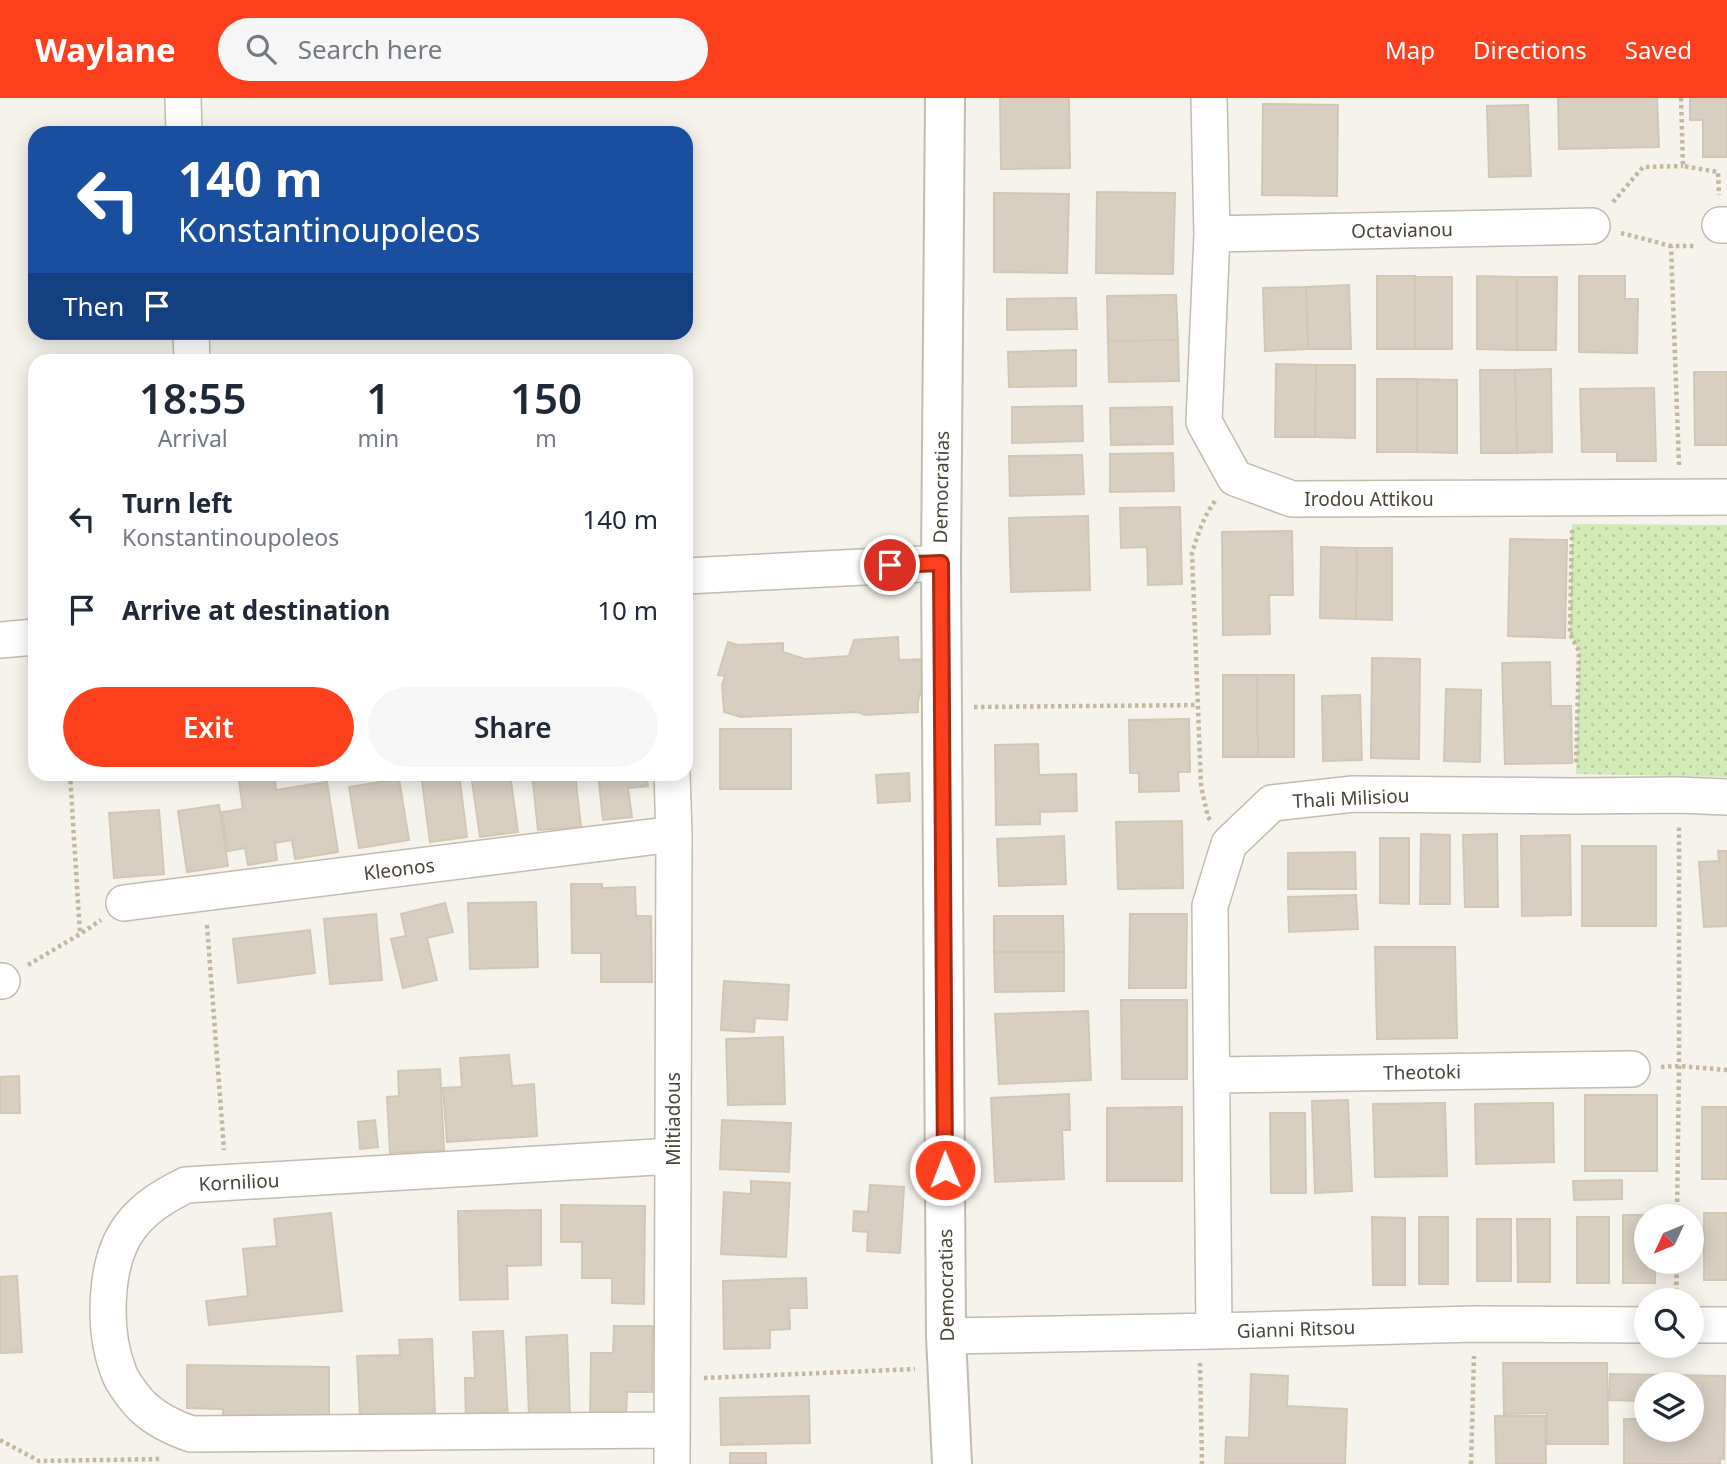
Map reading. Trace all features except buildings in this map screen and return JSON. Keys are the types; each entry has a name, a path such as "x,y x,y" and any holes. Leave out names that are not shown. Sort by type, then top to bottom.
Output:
{"street":[{"path":"183,98 184,126"},
{"name":"Democratias","path":"945,98 941,563 947,1352 952,1464"},
{"path":"1209,98 1212,234 1204,422 1235,478"},
{"name":"Octavianou","path":"1212,234 1592,226"},
{"name":"Irodou Attikou","path":"1235,478 1292,499 1727,497"},
{"path":"693,576 941,563"},
{"path":"0,640 28,638"},
{"name":"Miltiadous","path":"672,781 672,1447"},
{"name":"Thali Milisiou","path":"1206,1332 1212,1075 1210,906 1229,844 1272,803 1353,794 1727,797"},
{"name":"Kleonos","path":"124,903 674,834"},
{"name":"Theotoki","path":"1212,1075 1632,1069"},
{"name":"Korniliou","path":"672,1447 191,1434 167,1425 142,1407 119,1375 111,1342 108,1309 111,1275 120,1243 129,1228 145,1210 163,1196 186,1185 673,1156"},
{"name":"Gianni Ritsou","path":"947,1352 1206,1332 1475,1324 1634,1325"},
{"path":"1704,1325 1727,1325"}],"path":[{"path":"1681,98 1683,166"},
{"path":"1683,166 1718,172 1724,225 1718,247 1671,246 1592,226 1643,167 1683,166"},
{"path":"1671,246 1680,498"},
{"path":"1229,844 1208,817 1200,786 1192,553 1210,508 1235,478"},
{"path":"1572,498 1570,634 1579,651 1575,796"},
{"path":"942,708 1198,705"},
{"path":"70,781 80,934"},
{"path":"1677,1204 1679,795"},
{"path":"205,893 226,1182"},
{"path":"1,981 80,934 124,903"},
{"path":"1632,1069 1679,1066 1727,1070"},
{"path":"1471,1464 1475,1324"},
{"path":"1202,1464 1206,1332"},
{"path":"672,1379 947,1352"},
{"path":"0,1440 39,1461 49,1462 173,1458 191,1434"}],"green space":[{"path":"1572,524 1727,525 1727,777 1576,774 1579,651 1570,634"}],"route":[{"path":"890,565 941,563 945,1170"}]}
